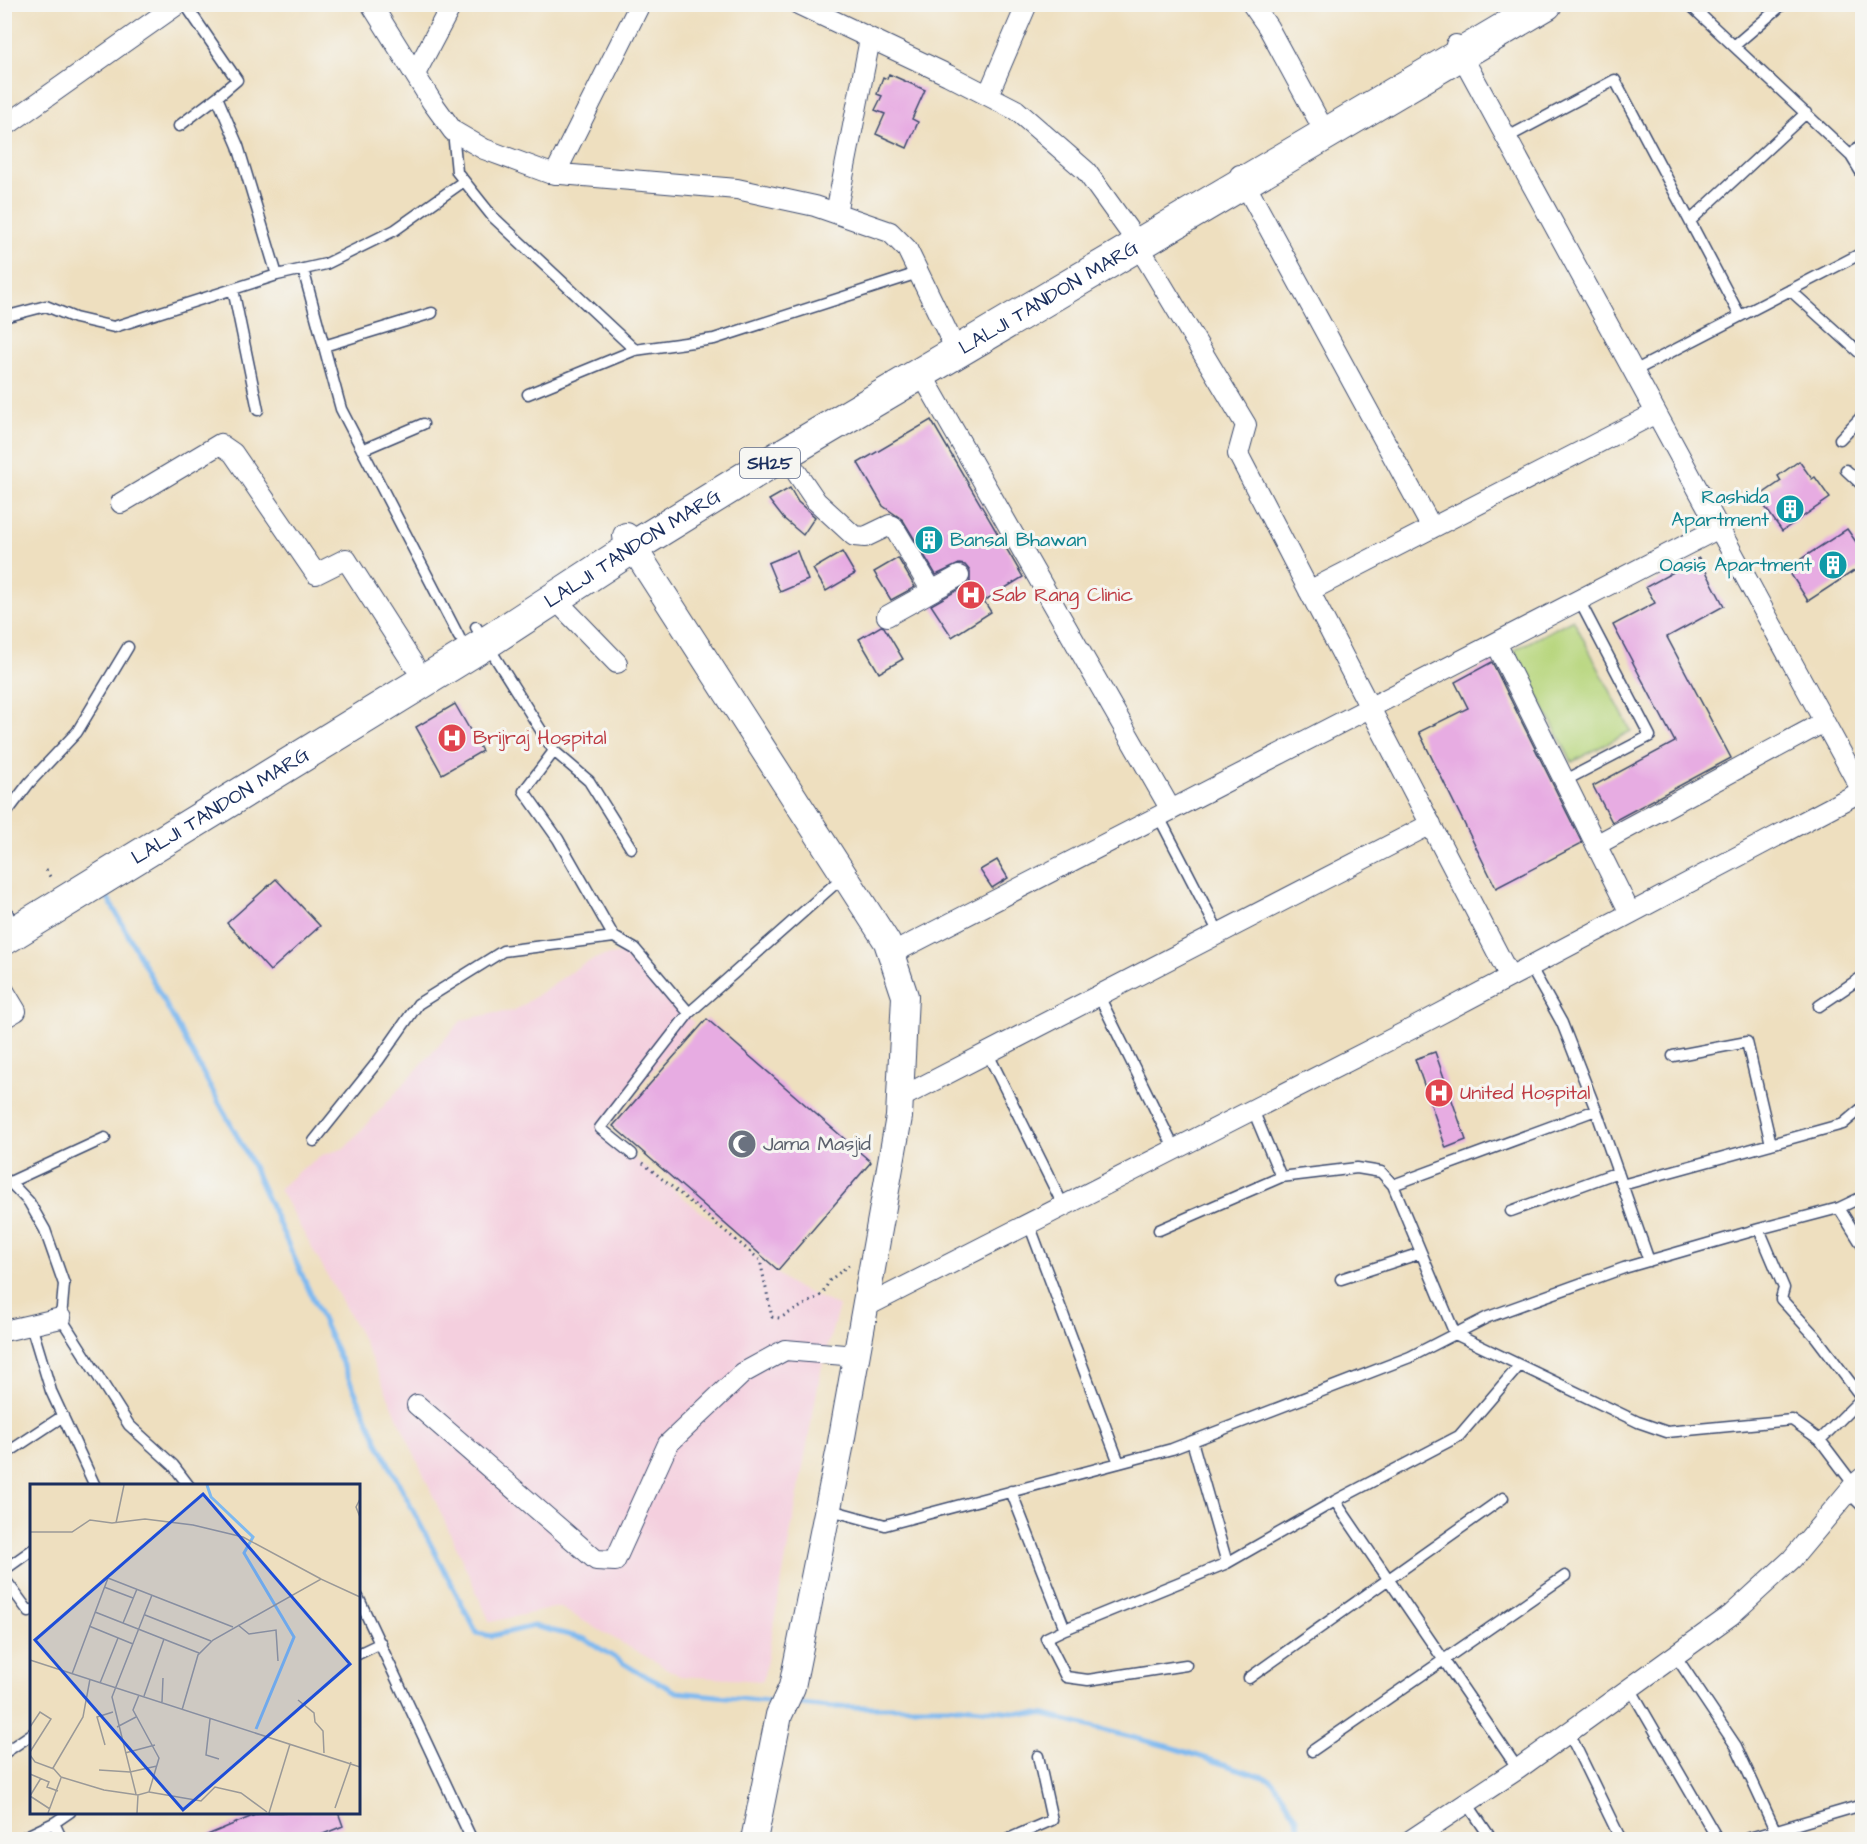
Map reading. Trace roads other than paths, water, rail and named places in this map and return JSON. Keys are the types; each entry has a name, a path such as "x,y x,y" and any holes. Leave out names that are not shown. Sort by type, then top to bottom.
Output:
{"main road":[{"name":"LALJI TANDON MARG","path":"1458,50 1525,4"},
{"name":"LALJI TANDON MARG","path":"254,774 414,665 554,598 629,542 741,465 955,346 1458,50 1546,4"},
{"name":"LALJI TANDON MARG","path":"5,919 254,774 629,542 921,373 955,346"}],"street":[{"path":"4,127 178,4"},
{"path":"371,4 453,131 484,149 555,174 737,189 815,206 890,232 906,249 955,346"},
{"path":"415,74 452,4"},
{"path":"555,174 640,4"},
{"path":"798,4 1016,110 1086,171 1135,240 1246,425 1238,454 1510,977"},
{"path":"988,95 1027,4"},
{"path":"1253,5 1268,27 1324,129"},
{"path":"836,213 870,39"},
{"path":"865,1307 1510,977 1862,791 1857,767 1824,722 1458,50"},
{"path":"1241,178 1432,528"},
{"path":"921,373 1165,814"},
{"path":"1309,591 1656,413"},
{"path":"121,503 220,444 233,453 316,574 346,560 414,665"},
{"path":"784,454 816,501 854,536 865,537 890,525 894,526 932,591"},
{"path":"891,954 1719,528"},
{"path":"629,542 887,942 905,996 899,1117 876,1246 792,1687 779,1715 754,1839"},
{"path":"887,616 958,576"},
{"path":"554,598 617,663"},
{"path":"1496,643 1630,914"},
{"path":"1596,845 1824,722"},
{"path":"900,1098 1431,824"},
{"path":"4,991 16,1011 4,1018"},
{"path":"4,1331 61,1318"},
{"path":"417,1405 596,1560 615,1561 668,1444 743,1373 786,1350 856,1356"},
{"path":"1411,1839 1434,1833 1467,1803 1569,1733 1731,1615 1792,1558 1855,1485"}],"lane":[{"path":"179,126 237,80 185,4"},
{"path":"1689,4 1851,156 1863,174"},
{"path":"1734,46 1783,4"},
{"path":"1506,138 1615,80 1740,316"},
{"path":"217,97 238,146 277,275"},
{"path":"1690,221 1806,113"},
{"path":"453,131 457,172 492,216 635,350"},
{"path":"1851,156 1863,143"},
{"path":"4,317 46,306 75,318 114,327 277,275 326,264 395,230 464,181"},
{"path":"1634,371 1863,253"},
{"path":"303,269 341,409 362,450 474,636 554,751 588,781 631,848"},
{"path":"528,394 635,350 714,339 918,273"},
{"path":"233,289 258,410"},
{"path":"1790,290 1863,355"},
{"path":"324,346 432,313"},
{"path":"1840,439 1863,416"},
{"path":"362,450 423,424"},
{"path":"1846,470 1863,485"},
{"path":"1564,781 1650,736 1579,600"},
{"path":"4,816 29,783 77,732 128,647"},
{"path":"554,751 524,791 558,839 614,937 635,948 689,1013"},
{"path":"1165,814 1220,933"},
{"path":"632,1154 600,1128 689,1013 844,876"},
{"path":"314,1141 378,1061 418,1004 504,951 614,937"},
{"path":"1530,966 1563,1023 1649,1261"},
{"path":"1819,1006 1863,977"},
{"path":"1099,996 1175,1150"},
{"path":"1673,1056 1747,1042 1771,1144"},
{"path":"988,1054 1064,1207"},
{"path":"1622,1185 1843,1124 1863,1108"},
{"path":"1253,1110 1281,1177"},
{"path":"1393,1185 1596,1110"},
{"path":"105,1138 7,1183 29,1202 45,1230 64,1284 61,1318 129,1425 172,1465 188,1484"},
{"path":"1159,1230 1281,1177 1358,1168 1381,1172 1393,1185 1455,1334 1638,1422 1667,1432 1792,1420 1820,1440 1855,1485 1863,1506"},
{"path":"1510,1211 1618,1172"},
{"path":"827,1509 885,1526 1172,1449 1410,1357 1488,1317 1649,1261 1839,1208 1863,1197"},
{"path":"1839,1208 1863,1245"},
{"path":"1029,1224 1119,1463"},
{"path":"1759,1229 1784,1288 1781,1299 1815,1336 1862,1398 1820,1440"},
{"path":"1341,1279 1421,1253"},
{"path":"31,1325 51,1391 95,1484"},
{"path":"1186,1665 1088,1680 1066,1677 1046,1638 1227,1563 1335,1501 1459,1436 1519,1366"},
{"path":"4,1455 63,1416"},
{"path":"1192,1441 1227,1563"},
{"path":"1011,1491 1065,1629"},
{"path":"1249,1678 1503,1498"},
{"path":"1335,1501 1518,1769"},
{"path":"4,1570 30,1551"},
{"path":"1312,1751 1565,1576"},
{"path":"4,1578 30,1611"},
{"path":"360,1601 472,1839"},
{"path":"360,1653 381,1643"},
{"path":"1675,1655 1736,1746 1774,1830"},
{"path":"1630,1688 1718,1839"},
{"path":"1569,1733 1621,1839"},
{"path":"4,1753 30,1735"},
{"path":"1006,1839 1052,1820 1038,1756"},
{"path":"1467,1803 1492,1839"},
{"path":"1743,1839 1863,1805"},
{"path":"18,1839 54,1823 67,1814"},
{"path":"54,1823 62,1839"}],"waterway":[{"path":"108,898 249,1158 381,1449 477,1633 491,1636 534,1626 585,1639 636,1671 677,1692 778,1702"},
{"path":"793,1703 828,1707 961,1707 1045,1715 1174,1748 1272,1780 1297,1818 1300,1840"}],"place":[{"name":"Rashida Apartment","path":"1790,509"},
{"name":"Bansal Bhawan","path":"929,540"},
{"name":"Oasis Apartment","path":"1833,565"},
{"name":"Sab Rang Clinic","path":"971,595"},
{"name":"Brijraj Hospital","path":"452,738"},
{"name":"United Hospital","path":"1439,1093"},
{"name":"Jama Masjid","path":"742,1144"}]}
